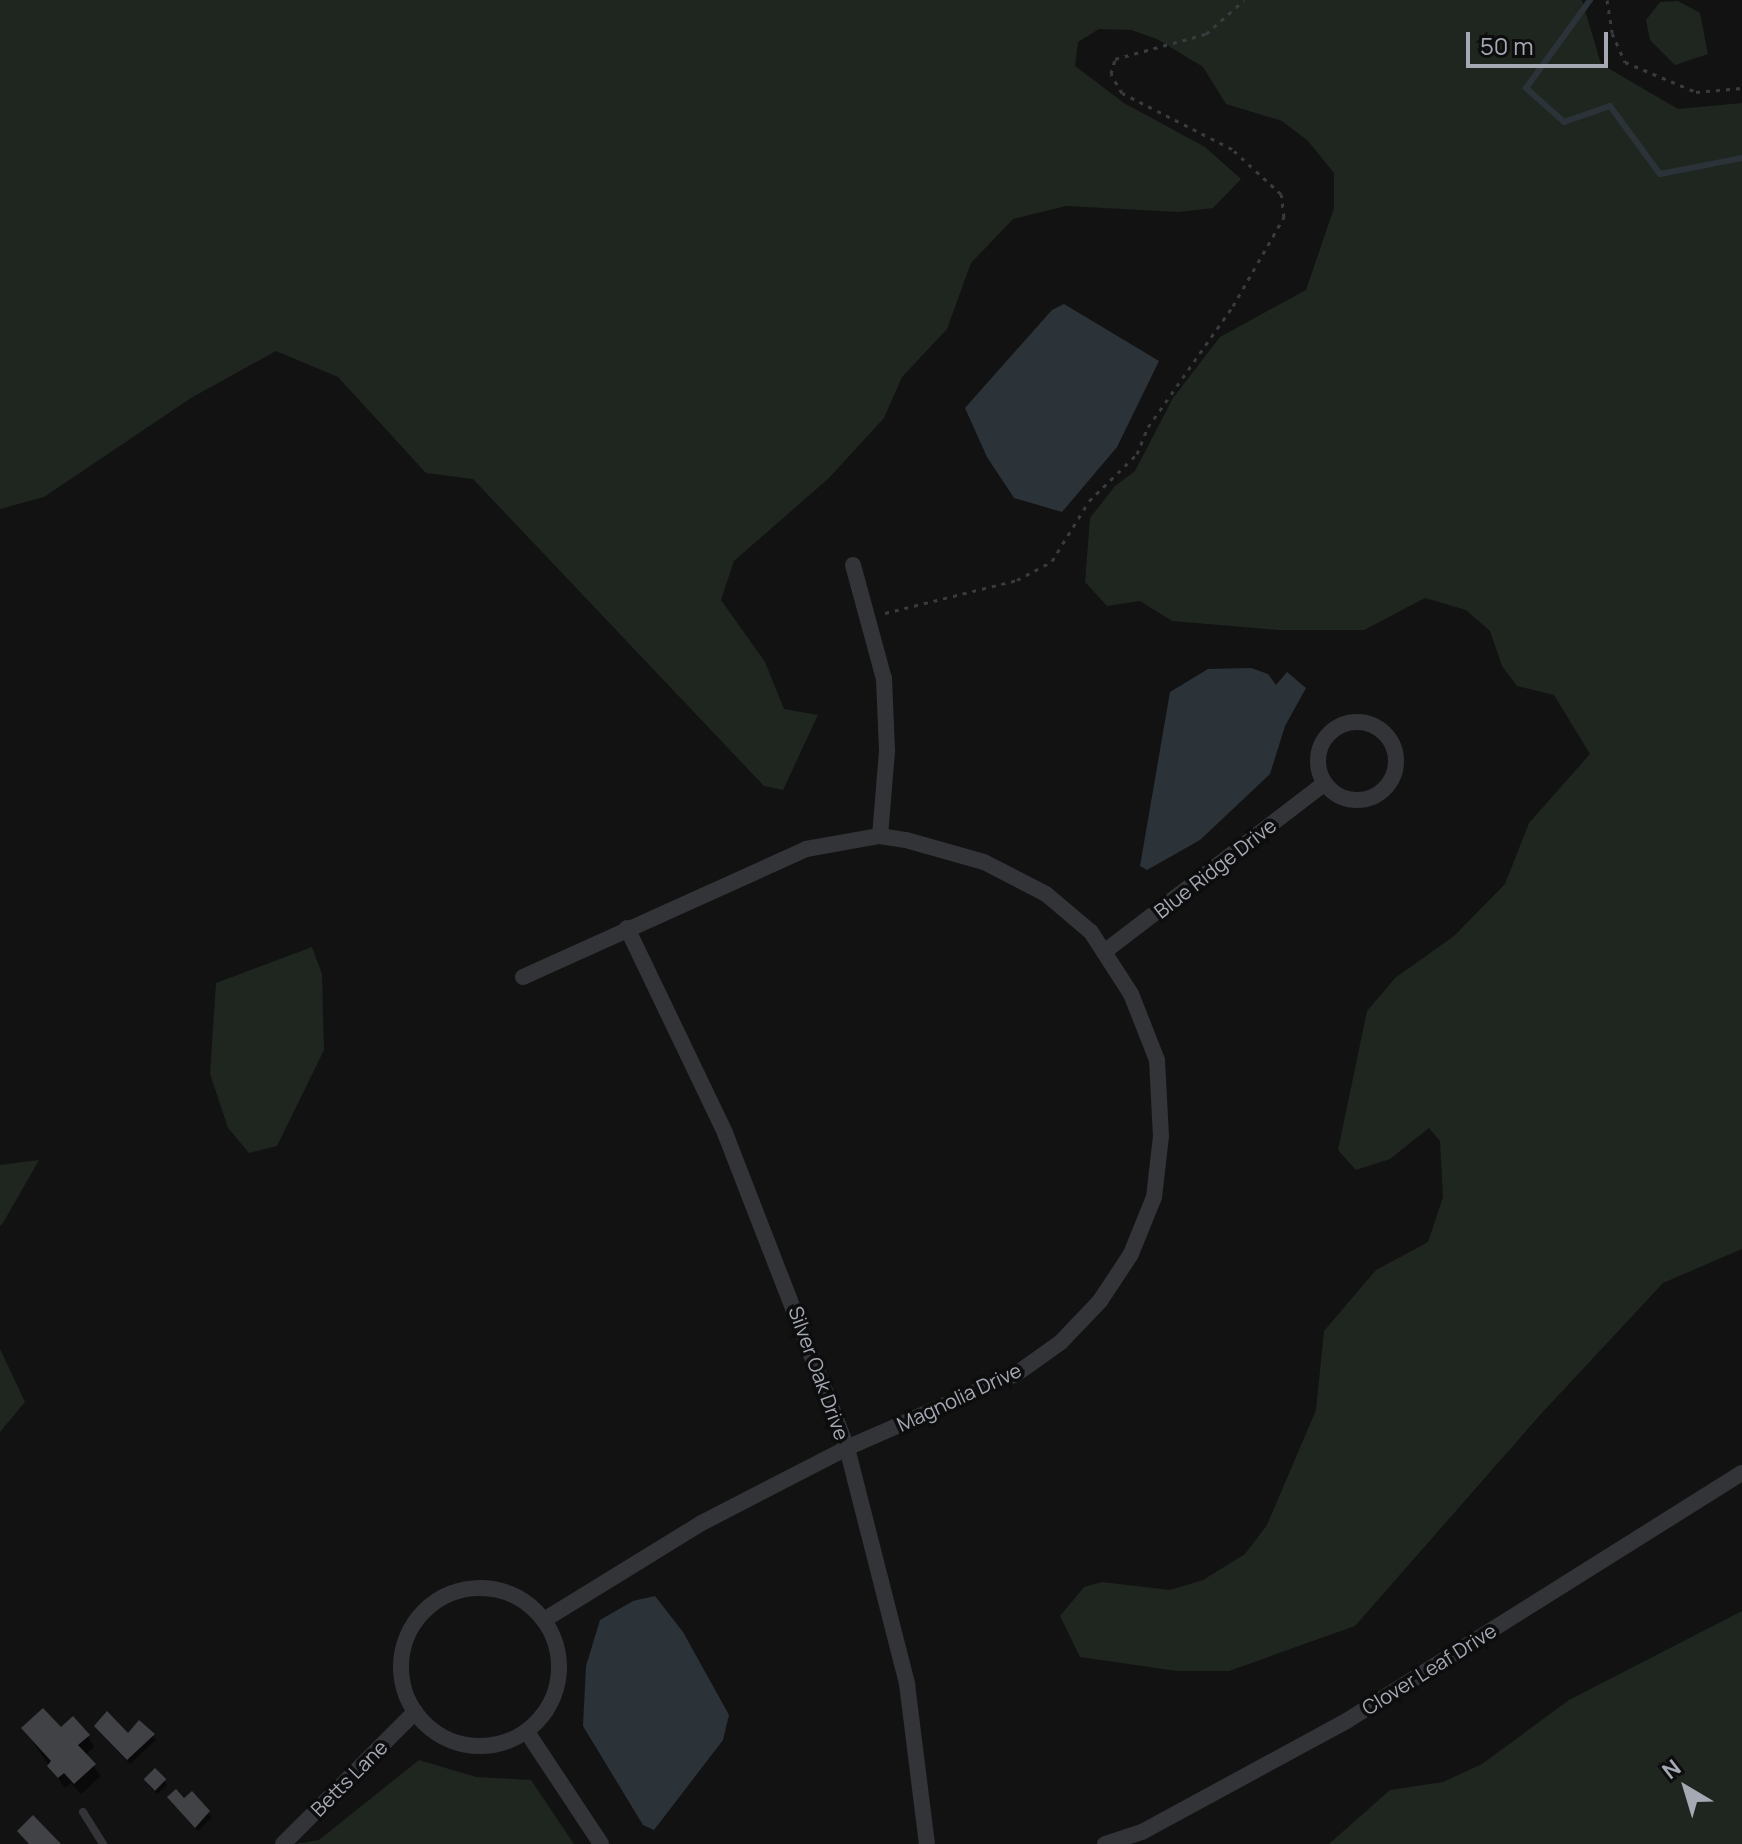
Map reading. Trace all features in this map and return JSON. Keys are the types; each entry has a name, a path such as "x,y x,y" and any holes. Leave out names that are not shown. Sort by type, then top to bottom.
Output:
{"street":[{"path":"853,565 884,679 887,751 880,836"},
{"path":"1368,724 1389,739 1396,764 1386,787 1376,795 1352,800 1325,783 1319,754 1332,732 1343,725 1368,724"},
{"name":"Blue Ridge Drive","path":"1104,952 1325,783"},
{"name":"Magnolia Drive","path":"523,977 806,849 880,836 984,862 1046,894 1091,932 1131,994 1157,1060 1161,1136 1154,1197 1131,1254 1100,1301 1061,1342 1016,1374 847,1448 700,1524 544,1620"},
{"name":"Silver Oak Drive","path":"627,928 725,1133 847,1448 907,1684 927,1844"},
{"name":"Clover Leaf Drive","path":"1105,1844 1142,1832 1348,1720 1742,1473"},
{"path":"471,1587 494,1588 516,1596 544,1620 558,1649 560,1672 555,1695 527,1732 481,1747 456,1743 434,1733 415,1712 400,1671 403,1647 429,1606 471,1587"},
{"name":"Betts Lane","path":"283,1844 415,1712"},
{"path":"527,1732 601,1844"}],"lane":[{"path":"83,1812 103,1844"}],"path":[{"path":"867,617 1006,584 1052,561 1089,501 1137,454 1148,427 1233,306 1284,217 1281,194 1232,149 1122,93 1111,74 1115,59 1206,34 1244,0"},
{"path":"1607,0 1612,33 1625,62 1696,92 1742,88"}],"shaded area":[{"path":"0,0 1582,0 1601,64 1678,109 1742,103 1742,1249 1663,1283 1540,1415 1355,1626 1229,1671 1177,1671 1080,1657 1060,1616 1084,1587 1102,1582 1170,1590 1203,1580 1245,1554 1267,1525 1316,1410 1324,1331 1376,1270 1428,1242 1443,1197 1440,1141 1429,1128 1390,1159 1356,1170 1338,1150 1367,1011 1395,978 1454,936 1505,884 1529,823 1590,754 1554,695 1517,686 1502,666 1490,631 1466,610 1425,598 1364,630 1278,630 1172,621 1140,601 1107,606 1085,582 1090,518 1115,486 1135,471 1173,398 1220,337 1306,290 1334,208 1334,173 1308,141 1282,121 1226,104 1203,67 1157,39 1131,30 1099,29 1078,42 1075,66 1124,103 1205,147 1241,179 1213,208 1179,212 1066,206 1013,219 971,263 947,329 902,377 884,418 829,478 734,561 721,600 765,662 784,709 818,715 783,790 764,786 473,479 426,473 338,377 276,351 191,398 44,497 0,509"},
{"path":"1678,1 1700,13 1708,54 1675,65 1650,40 1646,20 1660,2"},
{"path":"1064,304 1159,361 1117,447 1062,512 1014,498 987,457 965,408 1052,310"},
{"path":"1251,668 1268,674 1276,685 1287,672 1306,688 1285,726 1270,774 1200,840 1147,870 1140,866 1170,692 1208,669"},
{"path":"312,947 322,974 324,1050 277,1146 249,1153 228,1128 210,1074 216,983"},
{"path":"39,1160 3,1223 0,1226 0,1165"},
{"path":"0,1349 25,1402 0,1432"},
{"path":"655,1596 683,1632 729,1715 723,1740 654,1830 643,1825 583,1726 586,1666 600,1620 633,1601"},
{"path":"1742,1611 1742,1844 1329,1844 1390,1790 1443,1782 1482,1764 1569,1700"},
{"path":"419,1760 476,1777 531,1780 574,1844 295,1844 319,1840"}],"building":[{"path":"43,1708 61,1727 73,1716 90,1735 78,1745 96,1764 74,1784 64,1773 58,1778 47,1766 51,1761 21,1728"},
{"path":"107,1711 128,1733 139,1720 155,1734 127,1760 94,1726"},
{"path":"155,1768 166,1779 155,1791 144,1779"},
{"path":"176,1789 184,1798 192,1791 210,1811 195,1828 167,1797"},
{"path":"33,1815 61,1844 29,1844 17,1831"}],"waterway":[{"path":"1590,0 1526,88 1564,122 1610,106 1660,174 1742,158"}]}
